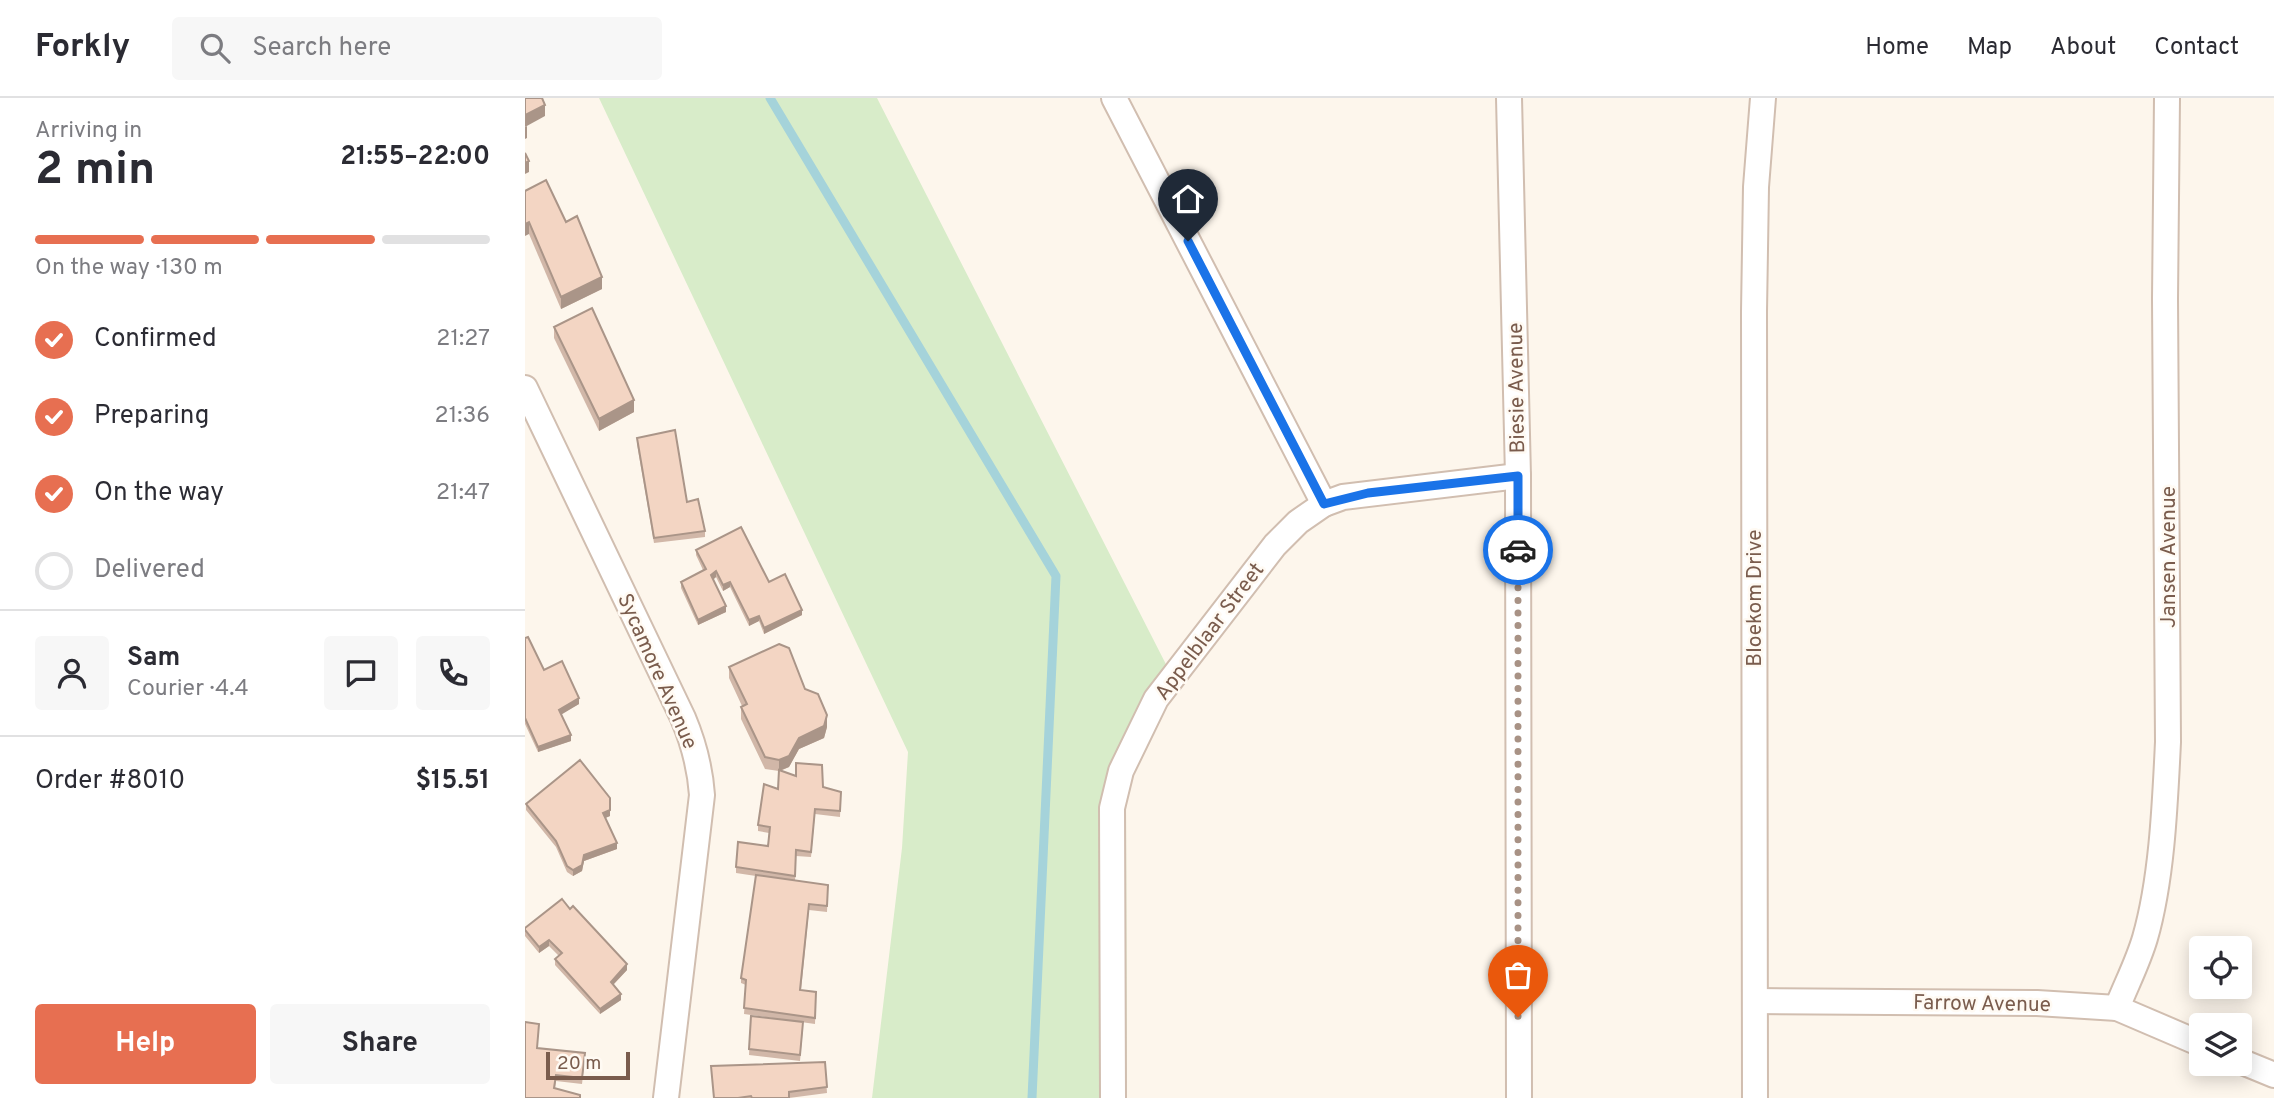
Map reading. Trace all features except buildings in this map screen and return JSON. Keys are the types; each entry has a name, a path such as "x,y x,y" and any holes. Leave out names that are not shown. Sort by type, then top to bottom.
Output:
{"street":[{"path":"1114,98 1324,504"},
{"name":"Biesie Avenue","path":"1509,98 1518,476 1518,1098"},
{"name":"Bloekom Drive","path":"1755,1098 1754,312 1756,187 1763,98"},
{"name":"Jansen Avenue","path":"2117,1008 2145,938 2155,886 2165,802 2168,690 2165,299 2167,98"},
{"name":"Sycamore Avenue","path":"525,388 683,718 700,768 702,795 666,1098"},
{"name":"Appelblaar Street","path":"1113,1098 1112,808 1121,771 1151,708 1169,680 1275,545 1298,522 1324,504 1368,493 1518,476"},
{"name":"Farrow Avenue","path":"1755,1001 2038,1003 2117,1008 2189,1039"},
{"path":"2252,1066 2274,1075"}],"green space":[{"path":"599,98 877,98 1174,680 1126,792 1127,1098 872,1098 902,848 908,752"}],"waterway":[{"path":"770,98 1056,576 1032,1098"}],"way so far":[{"path":"1518,550 1518,1017"}],"route":[{"path":"1188,241 1324,504 1343,497 1368,493 1518,476 1518,550"}]}
